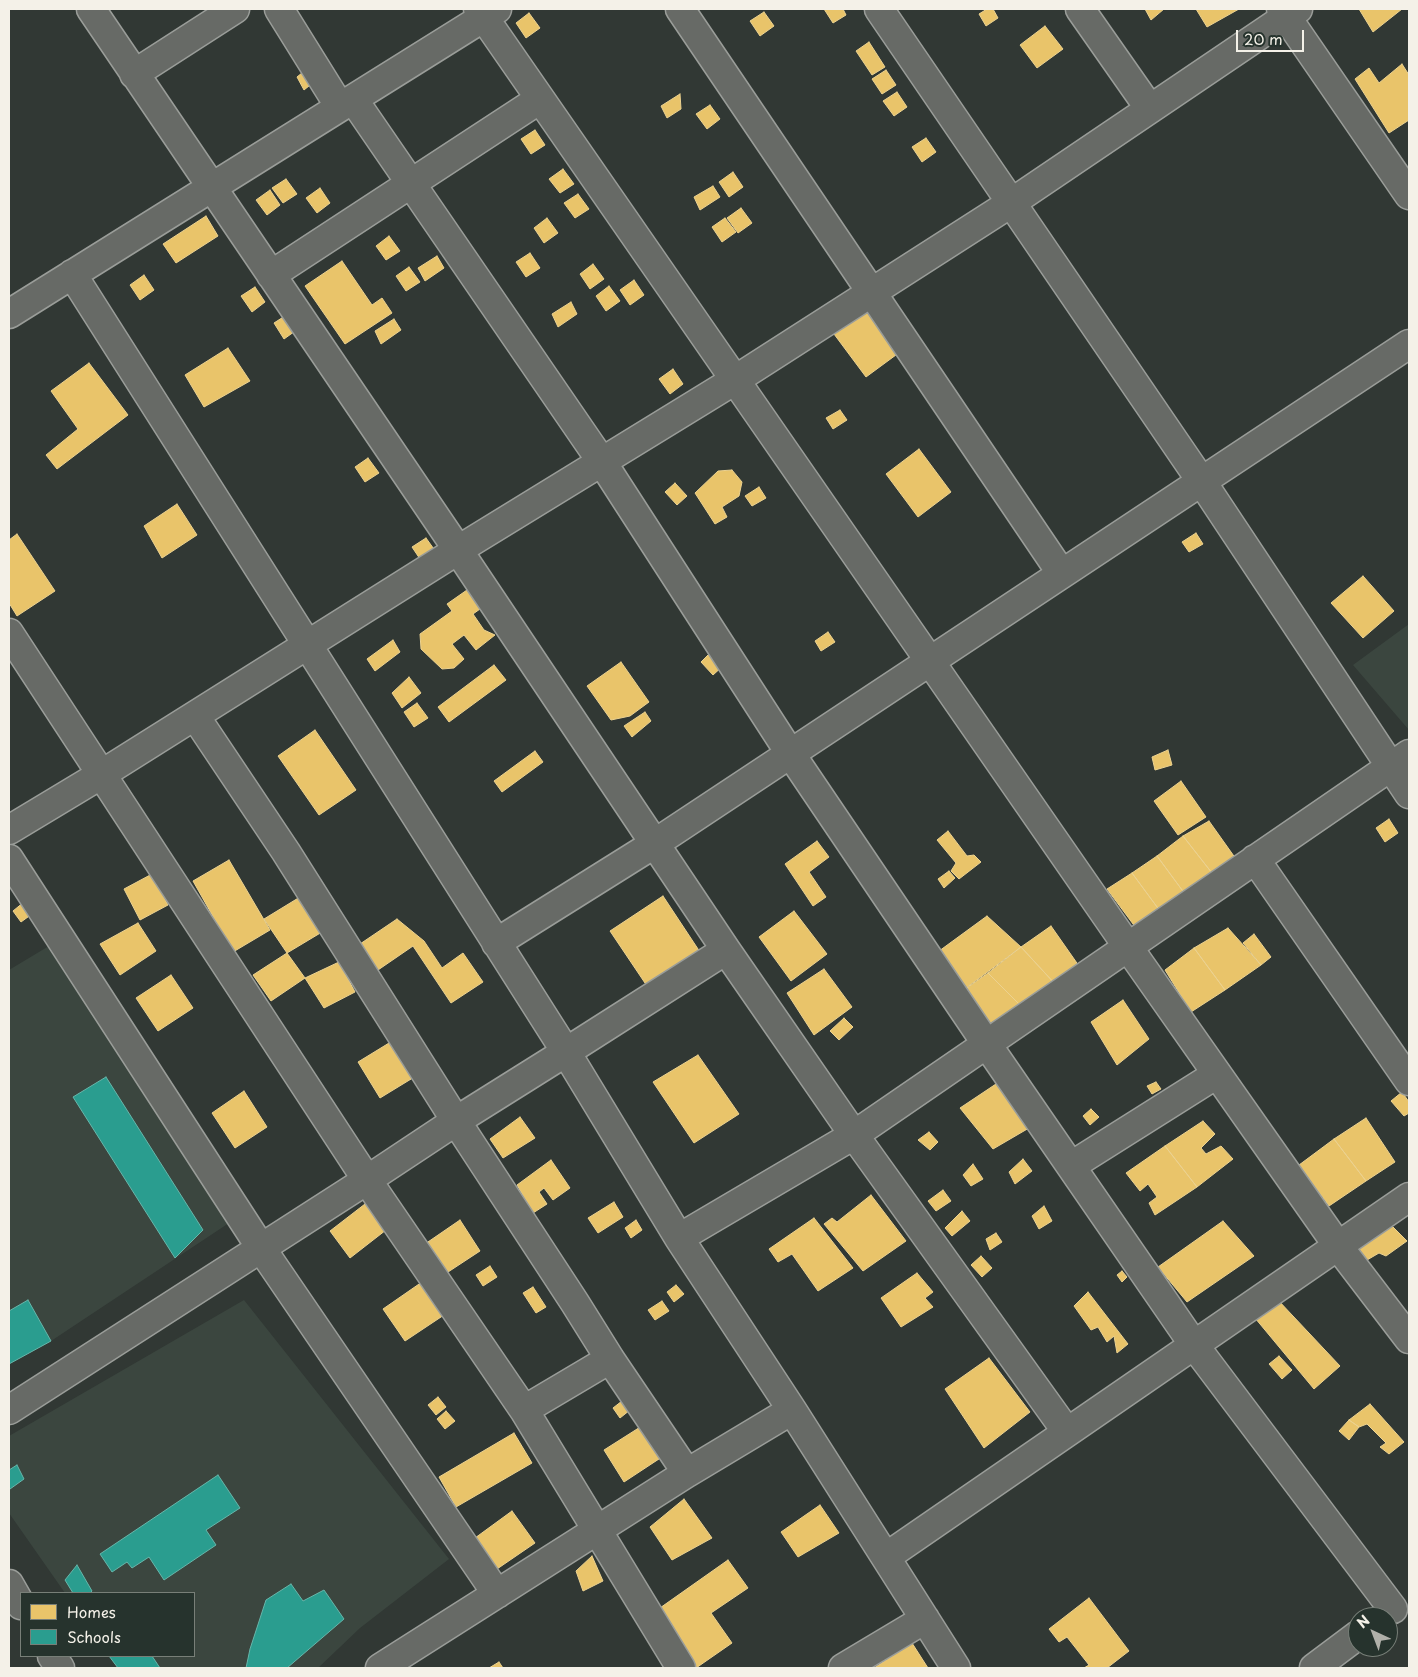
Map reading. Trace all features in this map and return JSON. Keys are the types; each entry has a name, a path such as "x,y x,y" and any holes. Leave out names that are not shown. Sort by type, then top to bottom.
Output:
{"street":[{"path":"91,9 458,550 726,950 854,1135 1067,1432"},
{"path":"134,74 235,9"},
{"path":"279,9 346,103 410,184 602,462 790,753 986,1043 1194,1345 1394,1607"},
{"path":"680,9 1062,574"},
{"path":"879,9 1202,482 1400,760 1409,794"},
{"path":"1080,9 1150,109"},
{"path":"9,830 735,380 1011,203 1150,109 1288,11 1409,195"},
{"path":"9,314 346,103 486,12 540,99 1128,947 1338,1246 1409,1339"},
{"path":"271,275 540,99"},
{"path":"72,274 566,1052 679,1238 792,1410 956,1668"},
{"path":"496,943 654,844 1409,344"},
{"path":"9,633 367,1180 524,1410 681,1668"},
{"path":"195,716 286,852 456,1121 610,1359 687,1473"},
{"path":"679,1238 854,1135 1400,760"},
{"path":"9,859 261,1248 497,1594"},
{"path":"1255,860 1409,1081"},
{"path":"9,1410 456,1121 726,950"},
{"path":"1071,1166 1217,1074"},
{"path":"886,1557 1409,1197"},
{"path":"524,1410 610,1359"},
{"path":"380,1668 687,1473 792,1410"},
{"path":"9,1584 20,1603"},
{"path":"843,1668 925,1619"},
{"path":"1314,1668 1348,1642"},
{"path":"53,1657 60,1668"}],"shaded area":[{"path":"1409,624 1409,730 1353,665"},
{"path":"49,946 238,1217 51,1341 9,1364 9,970"},
{"path":"244,1300 449,1559 360,1628 318,1668 118,1668 110,1657 195,1657 195,1592 64,1592 9,1513 9,1436"}],"building: Homes":[{"path":"824,9 843,9 846,15 833,23"},
{"path":"987,9 993,9 998,18 986,26 979,14"},
{"path":"1145,9 1164,9 1151,20"},
{"path":"1196,9 1239,9 1207,27"},
{"path":"1359,9 1402,9 1373,32"},
{"path":"764,12 774,26 760,36 750,21"},
{"path":"529,13 540,28 526,38 516,23"},
{"path":"1045,26 1063,49 1037,68 1020,45"},
{"path":"869,42 885,67 872,75 856,51"},
{"path":"1402,64 1409,75 1409,120 1389,133 1355,79 1369,68 1379,83"},
{"path":"308,68 315,81 304,90 297,77"},
{"path":"886,70 896,85 882,94 872,79"},
{"path":"897,92 907,107 894,116 883,101"},
{"path":"680,94 681,109 667,118 661,106"},
{"path":"710,105 720,119 707,129 696,114"},
{"path":"535,130 545,145 531,154 521,139"},
{"path":"926,138 936,152 922,162 912,147"},
{"path":"563,169 574,184 560,193 549,179"},
{"path":"733,172 743,187 729,197 719,182"},
{"path":"286,179 297,194 283,203 272,188"},
{"path":"713,186 720,197 700,210 694,197"},
{"path":"320,188 330,203 317,213 306,198"},
{"path":"270,190 280,205 267,215 256,200"},
{"path":"578,194 589,209 575,218 564,203"},
{"path":"741,208 752,223 738,233 727,218"},
{"path":"206,216 218,236 176,263 163,244"},
{"path":"547,218 558,233 544,243 534,228"},
{"path":"725,218 736,232 722,242 712,227"},
{"path":"389,236 400,251 386,260 376,246"},
{"path":"530,253 540,268 526,277 516,262"},
{"path":"437,256 444,268 425,281 418,268"},
{"path":"342,261 372,305 382,298 392,313 345,344 305,286"},
{"path":"593,264 604,279 590,289 580,274"},
{"path":"409,267 420,282 406,291 396,276"},
{"path":"144,275 154,290 140,300 130,285"},
{"path":"634,280 644,295 630,305 620,290"},
{"path":"609,286 620,301 606,311 596,296"},
{"path":"255,287 265,302 252,312 241,296"},
{"path":"571,302 577,314 558,327 552,314"},
{"path":"868,309 900,352 866,377 834,334"},
{"path":"288,314 298,329 284,339 274,323"},
{"path":"394,319 401,330 381,344 375,331"},
{"path":"228,348 250,381 204,407 185,375"},
{"path":"89,363 128,415 57,469 46,455 78,429 51,391"},
{"path":"673,369 683,384 670,394 659,379"},
{"path":"840,410 847,420 833,429 826,418"},
{"path":"919,449 951,492 918,517 886,474"},
{"path":"368,458 379,473 365,482 355,467"},
{"path":"732,470 742,482 739,496 722,507 727,517 715,524 695,493 718,471"},
{"path":"675,483 687,496 677,505 665,492"},
{"path":"759,487 766,498 752,506 745,496"},
{"path":"177,504 197,535 162,558 144,526"},
{"path":"1196,533 1203,544 1189,552 1182,542"},
{"path":"17,534 55,591 17,616 9,603 9,540"},
{"path":"426,538 436,552 422,562 412,547"},
{"path":"1363,576 1394,611 1363,638 1331,603"},
{"path":"467,590 480,609 473,614 484,630 495,635 476,650 464,635 452,644 464,659 454,668 442,669 421,649 420,634 452,611 447,604"},
{"path":"828,632 835,642 821,651 815,641"},
{"path":"393,640 400,652 375,671 367,659"},
{"path":"711,652 724,665 713,675 701,662"},
{"path":"621,662 649,702 630,716 611,720 587,686"},
{"path":"494,665 506,680 449,722 438,707"},
{"path":"409,677 421,693 402,708 392,693"},
{"path":"417,703 428,718 414,727 404,712"},
{"path":"645,712 651,721 632,737 624,726"},
{"path":"315,730 356,790 319,815 278,756"},
{"path":"1168,750 1172,765 1155,770 1152,757"},
{"path":"535,751 543,762 502,792 494,781"},
{"path":"1181,781 1206,817 1178,835 1154,801"},
{"path":"1389,819 1398,833 1385,842 1376,828"},
{"path":"1209,821 1236,859 1212,873 1183,836"},
{"path":"948,831 967,856 974,855 981,862 959,879 951,871 956,863 937,840"},
{"path":"1183,836 1212,873 1185,894 1157,856"},
{"path":"817,841 829,857 809,872 826,897 813,906 785,864"},
{"path":"1157,856 1185,894 1160,911 1132,873"},
{"path":"229,860 270,930 233,952 193,881"},
{"path":"949,871 955,878 944,888 938,879"},
{"path":"1132,873 1160,911 1136,928 1107,889"},
{"path":"152,874 168,905 140,920 124,889"},
{"path":"663,896 700,952 647,986 610,931"},
{"path":"300,897 322,932 287,953 264,919"},
{"path":"24,902 32,914 21,922 13,911"},
{"path":"794,911 827,954 791,981 759,937"},
{"path":"987,916 1021,947 966,988 935,954"},
{"path":"397,919 424,941 442,968 463,953 483,982 451,1003 413,946 378,970 360,944"},
{"path":"138,923 156,951 120,975 100,944"},
{"path":"1051,926 1079,966 1056,985 1021,947"},
{"path":"1228,928 1261,965 1225,990 1194,948"},
{"path":"1254,934 1271,957 1261,965 1243,943"},
{"path":"1021,947 1056,985 1024,1009 988,973"},
{"path":"1194,948 1225,990 1191,1012 1165,970"},
{"path":"287,953 305,978 271,1001 253,975"},
{"path":"339,962 355,992 324,1008 305,978"},
{"path":"824,969 852,1007 814,1035 787,993"},
{"path":"988,973 1024,1009 992,1031 957,995"},
{"path":"171,975 193,1008 158,1031 136,998"},
{"path":"1123,1000 1149,1039 1117,1065 1091,1022"},
{"path":"844,1018 853,1027 839,1040 830,1031"},
{"path":"394,1040 416,1076 380,1098 358,1062"},
{"path":"698,1055 739,1114 694,1143 653,1082"},
{"path":"999,1082 1029,1128 993,1149 960,1108"},
{"path":"1156,1082 1161,1089 1152,1094 1147,1086"},
{"path":"244,1091 267,1127 235,1148 212,1113"},
{"path":"1402,1092 1409,1102 1409,1113 1404,1116 1391,1101"},
{"path":"1091,1109 1099,1117 1090,1125 1083,1116"},
{"path":"520,1117 535,1138 503,1158 490,1139"},
{"path":"1366,1118 1395,1162 1366,1181 1334,1139"},
{"path":"1203,1121 1215,1134 1201,1148 1206,1154 1221,1146 1233,1159 1197,1187 1165,1146"},
{"path":"929,1132 938,1142 930,1150 918,1140"},
{"path":"1334,1139 1366,1181 1329,1206 1299,1165"},
{"path":"1165,1146 1197,1187 1155,1215 1149,1203 1157,1197 1148,1184 1140,1191 1126,1173"},
{"path":"1023,1159 1032,1171 1015,1184 1009,1172"},
{"path":"551,1160 570,1188 553,1200 544,1188 539,1192 547,1204 533,1213 517,1185"},
{"path":"973,1164 983,1179 971,1186 963,1175"},
{"path":"943,1190 951,1201 936,1211 928,1201"},
{"path":"871,1195 906,1241 863,1271 824,1224 832,1218 837,1222"},
{"path":"614,1202 623,1217 598,1233 588,1218"},
{"path":"365,1204 386,1230 350,1258 330,1231"},
{"path":"1044,1206 1052,1221 1039,1229 1032,1216"},
{"path":"962,1211 970,1221 952,1236 945,1228"},
{"path":"814,1218 853,1268 818,1291 792,1254 778,1262 769,1249"},
{"path":"460,1220 480,1251 445,1274 425,1244"},
{"path":"636,1220 642,1230 631,1238 625,1228"},
{"path":"1223,1221 1254,1256 1187,1302 1158,1267"},
{"path":"1387,1221 1407,1241 1386,1256 1379,1253 1367,1260 1353,1244"},
{"path":"996,1233 1002,1242 990,1250 986,1239"},
{"path":"981,1256 992,1268 982,1277 971,1265"},
{"path":"490,1266 497,1277 483,1286 476,1275"},
{"path":"1122,1271 1127,1277 1122,1282 1117,1275"},
{"path":"917,1273 933,1292 925,1298 933,1307 901,1327 881,1298"},
{"path":"422,1282 444,1315 405,1341 383,1309"},
{"path":"676,1285 684,1294 674,1302 667,1292"},
{"path":"533,1287 546,1307 536,1313 523,1293"},
{"path":"1088,1292 1128,1344 1117,1353 1114,1336 1107,1342 1098,1327 1091,1330 1074,1306"},
{"path":"1277,1299 1340,1366 1314,1389 1255,1318"},
{"path":"662,1301 669,1311 655,1320 648,1310"},
{"path":"1279,1356 1292,1370 1282,1379 1269,1364"},
{"path":"989,1358 1030,1412 984,1448 945,1389"},
{"path":"438,1397 446,1407 436,1415 428,1405"},
{"path":"622,1401 630,1410 620,1418 613,1408"},
{"path":"1370,1404 1404,1442 1389,1454 1380,1447 1386,1443 1367,1424 1359,1427 1349,1420"},
{"path":"446,1411 455,1421 445,1429 437,1419"},
{"path":"1349,1420 1359,1427 1349,1440 1339,1431"},
{"path":"645,1424 665,1455 624,1482 604,1450"},
{"path":"514,1433 532,1463 456,1507 439,1477"},
{"path":"684,1499 712,1538 672,1560 650,1527"},
{"path":"820,1505 839,1533 798,1557 781,1532"},
{"path":"512,1511 535,1543 497,1569 475,1538"},
{"path":"592,1556 603,1581 583,1591 576,1571"},
{"path":"728,1560 748,1588 711,1613 732,1643 696,1668 687,1668 650,1615"},
{"path":"1089,1598 1129,1651 1107,1668 1084,1668 1089,1665 1067,1637 1059,1642 1049,1629"},
{"path":"912,1643 928,1668 874,1668"},
{"path":"499,1662 503,1668 489,1668"}],"building: Schools":[{"path":"106,1077 203,1230 175,1258 73,1097"},
{"path":"28,1300 51,1341 9,1364 9,1311"},
{"path":"17,1465 24,1479 10,1489 9,1470"},
{"path":"218,1475 240,1508 206,1530 216,1545 164,1580 149,1557 132,1568 127,1562 112,1572 100,1554"},
{"path":"77,1565 92,1591 72,1592 65,1580"},
{"path":"291,1584 303,1601 324,1590 344,1619 287,1668 246,1668 250,1649 266,1600"},
{"path":"110,1657 153,1657 160,1668 118,1668"}]}
